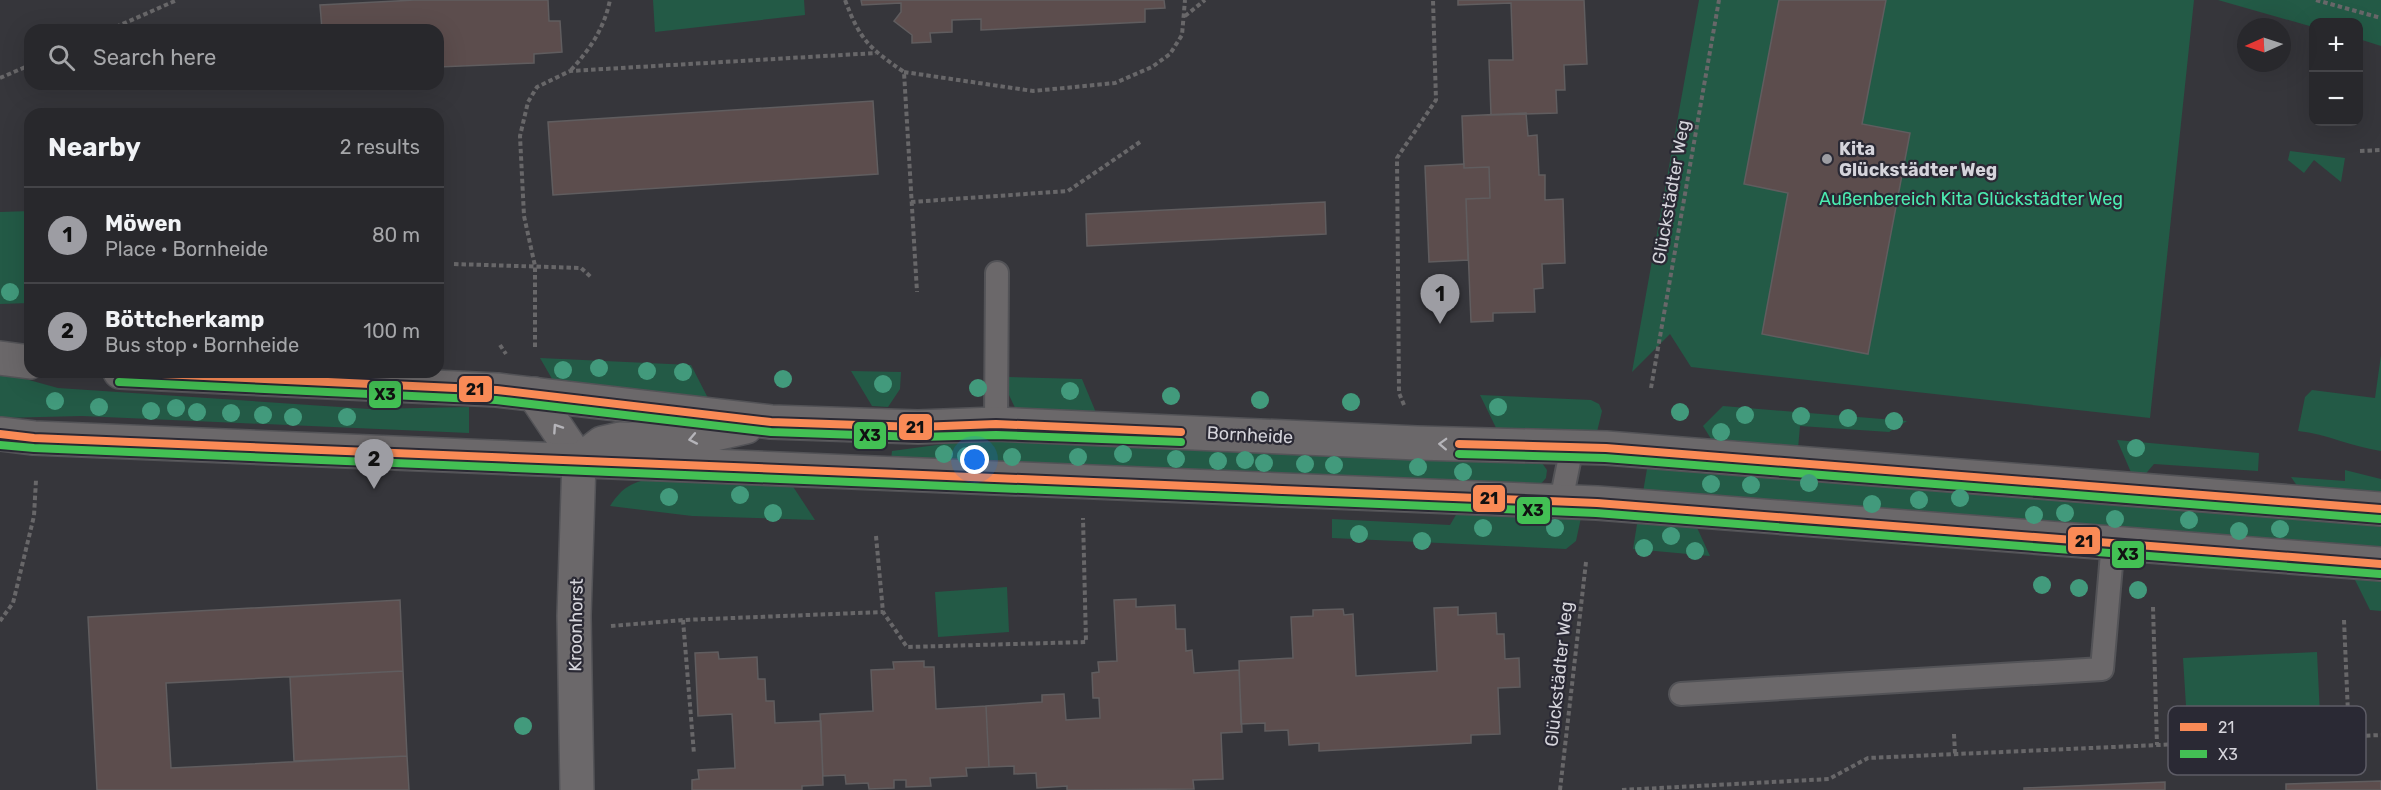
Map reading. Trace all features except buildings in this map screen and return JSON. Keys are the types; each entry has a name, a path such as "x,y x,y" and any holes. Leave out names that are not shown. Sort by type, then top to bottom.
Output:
{"street":[{"path":"0,358 24,361"},
{"name":"Bornheide","path":"228,378 354,385 441,386 534,394 771,422 918,427 996,424 1417,443 1617,449 2381,509"},
{"path":"534,394 579,461"},
{"path":"579,461 602,443 620,439 685,441 771,422"},
{"path":"0,434 34,438 1561,501 2381,564"},
{"name":"Kroonhorst","path":"577,790 574,629 579,461"}],"lane":[{"path":"996,424 997,273"},
{"path":"1561,501 1572,447"},
{"path":"1681,694 2102,669 2113,542"}],"path":[{"path":"123,24 177,0"},
{"path":"535,347 535,266 524,216 520,136 528,102 537,87 570,71 590,49 607,18 610,0"},
{"path":"845,0 857,30 876,53 904,72 1033,91 1115,83 1152,67 1170,54 1182,35 1185,0"},
{"path":"1184,17 1205,0"},
{"path":"1417,443 1399,393 1397,158 1436,100 1433,0"},
{"name":"Glückstädter Weg","path":"1651,388 1719,0"},
{"path":"2316,0 2381,18"},
{"path":"570,71 876,53"},
{"path":"0,78 24,68"},
{"path":"904,72 917,292"},
{"path":"911,202 1068,191 1140,142"},
{"path":"2360,151 2381,150"},
{"path":"454,264 580,268 592,278"},
{"path":"0,621 13,603 34,516 36,480"},
{"path":"876,536 884,612 907,647 1086,642 1080,482"},
{"name":"Glückstädter Weg","path":"1560,790 1586,562"},
{"path":"2153,607 2157,745"},
{"path":"574,629 683,620 884,612"},
{"path":"683,620 694,754"},
{"path":"2344,620 2348,706"},
{"path":"1954,734 1955,754"},
{"path":"2366,736 2381,735"},
{"path":"1622,790 1829,779 1868,758 2168,745"}],"green space":[{"path":"653,0 804,0 805,15 655,32"},
{"name":"Außenbereich Kita Glückstädter Weg","path":"1699,0 2194,0 2150,418 1691,367 1670,334 1632,372"},
{"path":"2218,0 2381,0 2381,46 2363,40 2363,18 2309,18 2309,26 2291,21 2291,18 2281,18"},
{"path":"2290,151 2345,158 2341,182 2314,160 2304,173 2288,160"},
{"path":"24,211 24,303 0,304 0,212"},
{"path":"2381,355 2381,451 2298,431 2305,397 2312,390 2375,398"},
{"path":"540,358 691,365 709,400 555,384"},
{"path":"851,371 901,372 900,389 888,407 872,406"},
{"path":"0,372 58,388 369,409 469,407 469,433 82,416 0,418"},
{"path":"1008,377 1082,379 1097,415 1017,412 1008,393"},
{"path":"1480,395 1591,400 1599,404 1602,411 1596,436 1498,432"},
{"path":"1723,406 1907,421 1889,432 1800,426 1798,449 1713,442 1703,426"},
{"path":"1003,436 1540,460 1547,470 1546,478 1539,486 891,460 892,451"},
{"path":"2117,440 2259,453 2258,471 2154,464 2142,478 2133,477"},
{"path":"1648,463 2381,520 2381,553 1643,492"},
{"path":"2345,470 2381,479 2381,496 2300,490 2291,477 2345,481"},
{"path":"655,477 792,485 815,520 692,516 610,506 629,486"},
{"path":"1460,508 1582,513 1576,541 1566,549 1332,538 1332,519 1450,525"},
{"path":"1638,518 1694,521 1710,556 1633,549"},
{"path":"2351,572 2381,574 2381,611 2370,610"},
{"path":"1007,587 1009,632 938,637 935,592"},
{"path":"2317,652 2320,706 2186,706 2183,658"}],"transit line":[{"name":"21","path":"246,378 497,390 771,422 918,427 996,424 1181,432"},
{"name":"X3","path":"119,382 496,400 771,432 918,437 996,435 1181,442"},
{"name":"21","path":"0,434 34,438 1597,503 2381,564"},
{"name":"21","path":"1459,444 1606,448 2381,509"},
{"name":"X3","path":"0,445 1596,513 2380,574"},
{"name":"X3","path":"1459,454 1605,458 2380,519"}],"place":[{"name":"Kita Glückstädter Weg","path":"1827,159"},
{"name":"Möwen","path":"1440,324"},
{"name":"Böttcherkamp","path":"374,489"}]}
